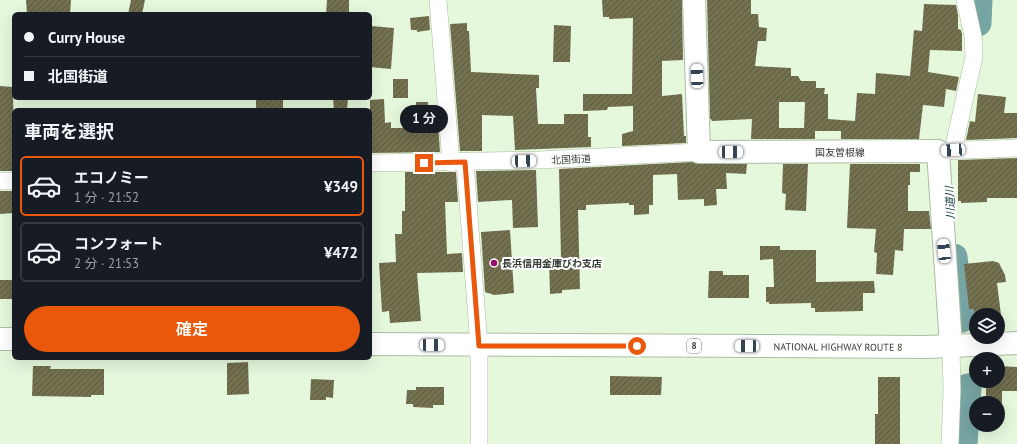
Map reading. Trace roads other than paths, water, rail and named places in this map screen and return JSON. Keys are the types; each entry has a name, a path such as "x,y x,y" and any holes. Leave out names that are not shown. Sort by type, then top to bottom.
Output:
{"main road":[{"path":"694,0 700,152"},
{"path":"945,151 951,346"},
{"name":"国友曽根線","path":"700,152 945,151"},
{"path":"0,339 12,339"},
{"name":"NATIONAL HIGHWAY ROUTE 8","path":"372,344 479,346 951,346 1017,343"}],"street":[{"path":"438,0 479,346 479,444"},
{"path":"965,0 973,36 974,57 945,151 1017,148"},
{"name":"北国街道","path":"372,163 458,163 700,152"},
{"path":"0,181 12,181"},
{"path":"950,444 952,391 951,346"}],"waterway":[{"name":"川道川","path":"978,23 979,0"},
{"name":"川道川","path":"954,257 962,319"},
{"name":"川道川","path":"964,444 968,387"}],"place":[{"name":"長浜信用金庫びわ支店","path":"494,263"}]}
